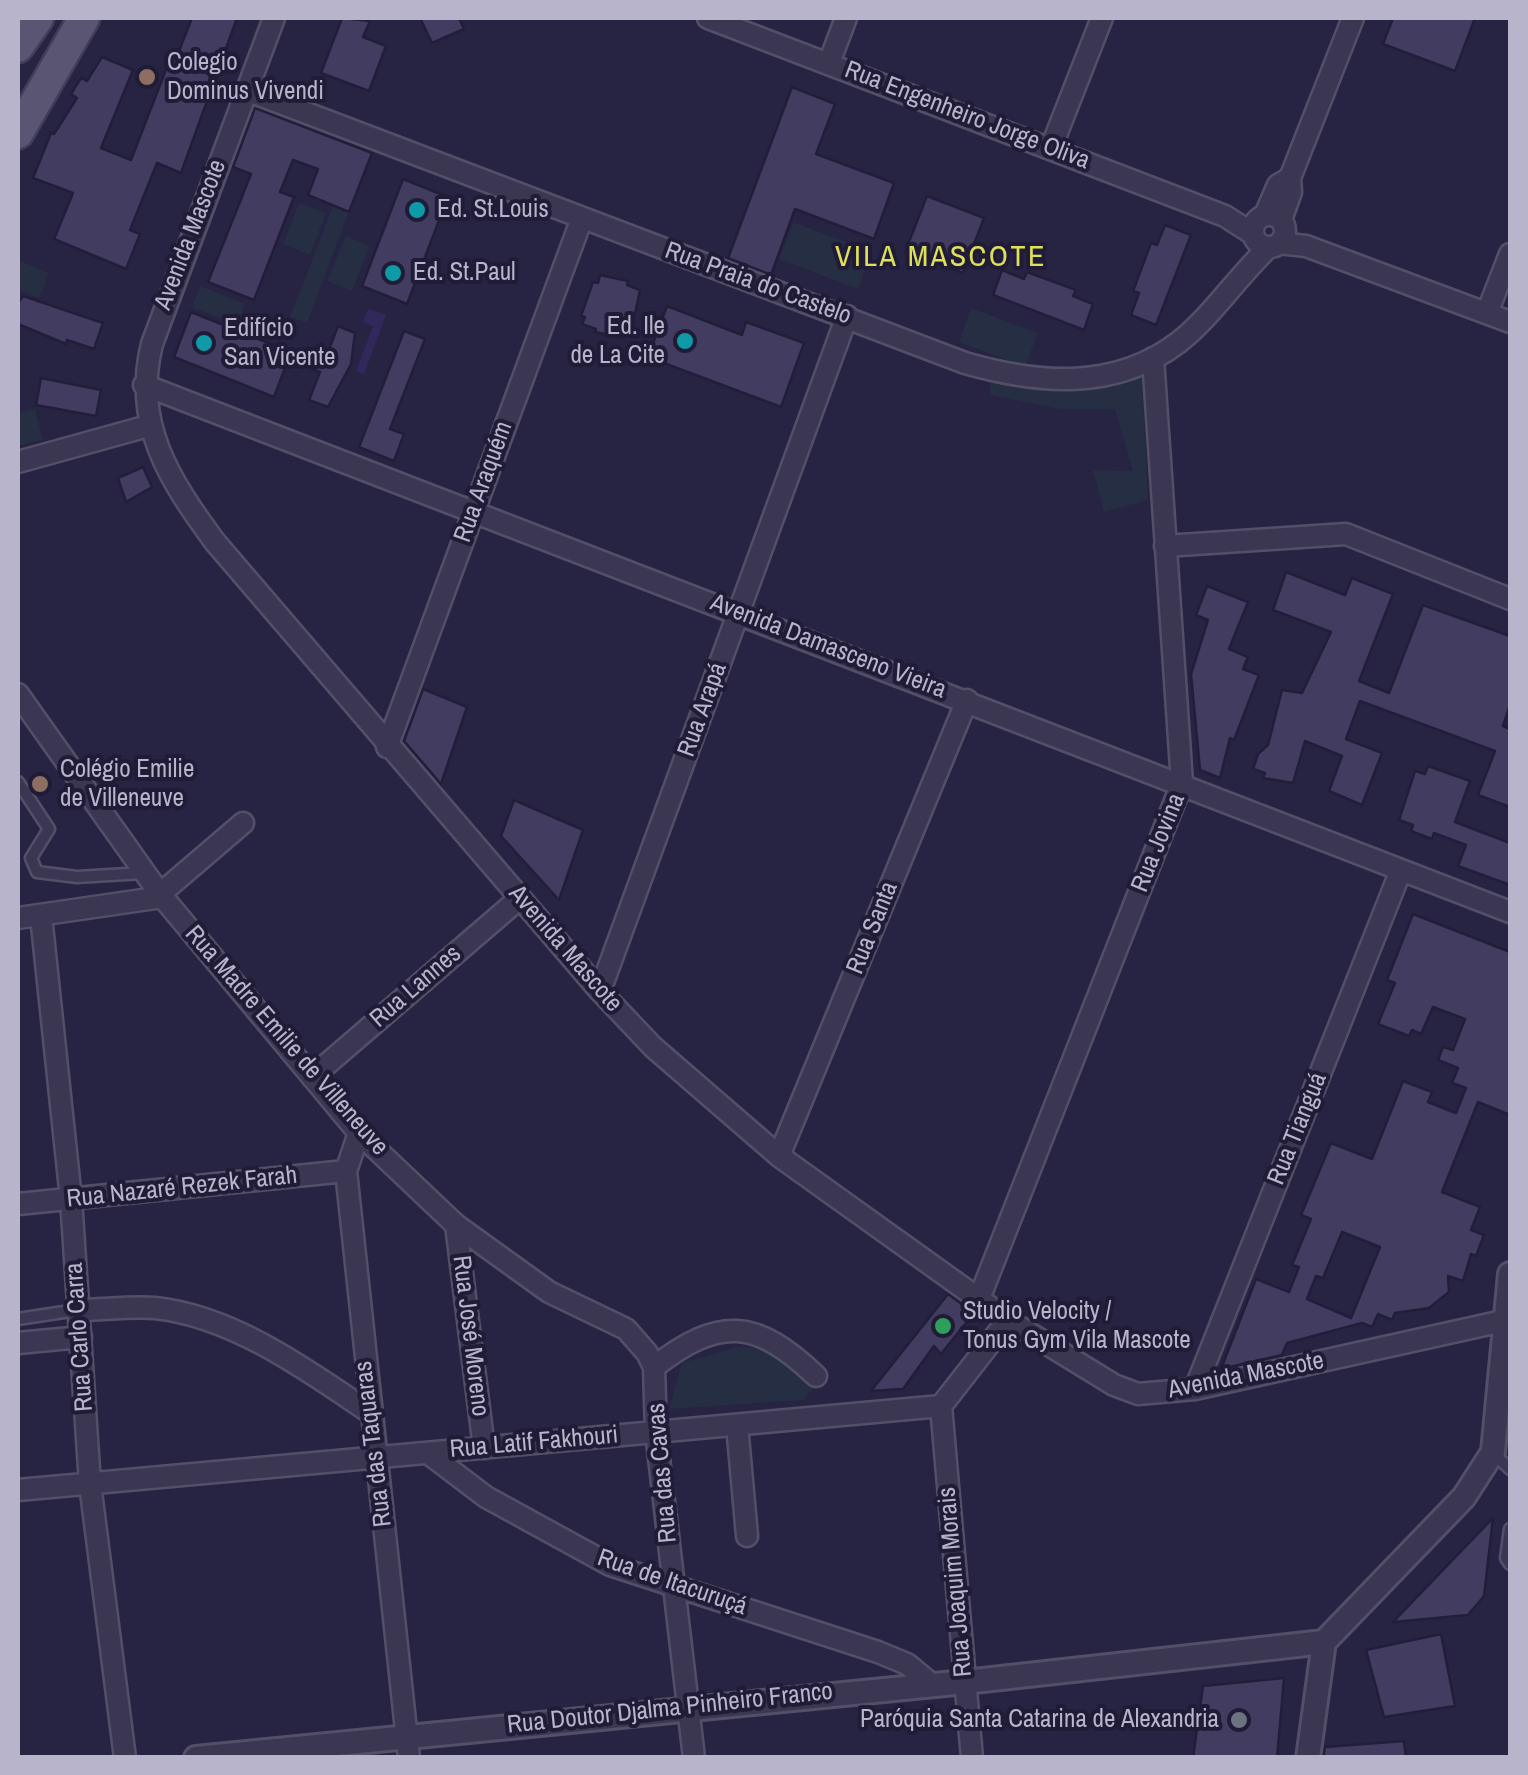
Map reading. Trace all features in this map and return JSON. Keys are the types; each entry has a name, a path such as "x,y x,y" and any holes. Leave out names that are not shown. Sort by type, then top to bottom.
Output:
{"main road":[{"path":"18,47 38,18"},
{"path":"18,133 84,18"}],"street":[{"name":"Avenida Mascote","path":"274,18 158,323 144,384 148,426 181,496 215,542 600,991 667,1060 779,1156 1008,1320 1114,1384 1138,1394 1195,1389 1507,1321"},
{"name":"Rua Engenheiro Jorge Oliva","path":"708,18 1268,231"},
{"path":"828,63 846,18"},
{"path":"1051,148 1102,18"},
{"name":"Rua Praia do Castelo","path":"246,90 966,363 1039,380 1069,382 1154,358 1180,341 1225,297 1248,267 1291,192 1290,178 1352,18"},
{"name":"Rua Araquém","path":"387,747 582,218"},
{"path":"1268,231 1510,322"},
{"path":"1487,313 1510,254"},
{"name":"Rua Arapá","path":"600,991 846,316"},
{"name":"Rua Jovina","path":"979,1299 1182,783 1154,358"},
{"name":"Avenida Damasceno Vieira","path":"144,384 1510,912"},
{"path":"18,462 148,426"},
{"path":"1164,546 1346,534 1510,599"},
{"name":"Rua Madre Emilie de Villeneuve","path":"18,694 144,873 360,1133 456,1224 549,1292 638,1338 654,1367"},
{"name":"Rua Santa","path":"779,1156 968,700"},
{"path":"18,918 162,895 243,824"},
{"name":"Rua Tianguá","path":"1195,1389 1401,870"},
{"name":"Rua Lannes","path":"312,1077 520,898"},
{"name":"Rua Carlo Carra","path":"41,916 72,1199 90,1484 125,1758"},
{"name":"Rua das Taquaras","path":"360,1133 346,1171 408,1746"},
{"name":"Rua Nazaré Rezek Farah","path":"18,1204 346,1171"},
{"name":"Rua José Moreno","path":"456,1224 484,1448"},
{"path":"1308,1758 1324,1642 1464,1497 1492,1452 1510,1274"},
{"path":"77,1310 155,1308 200,1320 253,1340 369,1412"},
{"path":"941,1406 1008,1320"},
{"path":"654,1367 703,1334 744,1330 772,1340 816,1376"},
{"path":"18,1343 81,1337"},
{"name":"Rua das Cavas","path":"654,1367 656,1432 694,1758"},
{"name":"Rua Latif Fakhouri","path":"18,1490 941,1406"},
{"name":"Rua Joaquim Morais","path":"941,1406 972,1758"},
{"path":"736,1425 747,1536"},
{"name":"Rua de Itacuruçá","path":"428,1453 486,1497 566,1544 673,1586 878,1652 907,1664 930,1683"},
{"name":"Rua Doutor Djalma Pinheiro Franco","path":"196,1758 408,1746 689,1707 964,1682 1324,1642"}],"lane":[{"path":"18,782 49,828 30,858 37,872 76,876 144,873"},
{"path":"18,1318 77,1310"},
{"path":"1492,1452 1510,1469"},
{"path":"1510,1536 1506,1558 1510,1564"}],"shaded area":[{"path":"299,203 326,213 310,255 283,244"},
{"path":"333,206 349,212 307,323 290,317"},
{"path":"793,222 872,252 858,289 779,259"},
{"path":"346,236 370,246 352,291 327,281"},
{"path":"18,260 49,273 39,298 18,289"},
{"path":"200,286 245,304 237,325 192,307"},
{"path":"971,308 1038,333 1025,367 959,342"},
{"path":"368,309 386,315 364,374 356,371 373,326 363,322"},
{"path":"1142,378 1148,500 1104,512 1093,470 1133,471 1115,409 1060,409 990,395 990,380 1033,388"},
{"path":"35,409 43,440 18,446 18,413"},
{"path":"737,1347 762,1348 815,1386 804,1400 669,1409 682,1363"}],"building":[{"path":"192,18 237,18 181,173 157,163 130,230 140,234 126,269 54,239 73,193 33,178 51,133 54,134 77,98 71,94 81,78 87,81 102,57 133,70 101,148 131,160 172,54 177,56"},
{"path":"342,18 370,21 363,37 386,46 369,91 321,73"},
{"path":"420,18 459,18 464,29 432,43"},
{"path":"1393,18 1475,18 1455,71 1383,44"},
{"path":"792,87 835,104 816,154 894,183 874,239 795,209 771,275 728,258"},
{"path":"255,108 372,153 349,212 308,195 318,169 293,160 280,192 294,197 254,300 208,282 251,174 233,167"},
{"path":"403,179 448,197 407,304 362,286"},
{"path":"927,196 984,218 963,273 905,252"},
{"path":"1165,225 1191,235 1156,325 1131,315 1139,293 1133,291 1151,243 1157,245"},
{"path":"1002,270 1024,279 1027,272 1076,290 1073,296 1093,304 1084,330 993,295"},
{"path":"600,275 628,281 627,285 640,290 632,328 626,326 622,338 595,332 596,329 582,324 593,282 598,283"},
{"path":"23,296 103,323 94,349 67,340 66,344 18,324 18,303"},
{"path":"667,306 742,335 746,322 804,343 781,407 653,359 649,354"},
{"path":"191,312 291,352 274,397 174,357"},
{"path":"338,326 355,333 351,364 328,407 309,400 320,372 309,368 317,347 328,352"},
{"path":"404,331 425,339 390,429 404,434 394,461 359,447"},
{"path":"41,378 101,390 96,416 36,405"},
{"path":"143,467 152,487 126,502 118,478"},
{"path":"1286,572 1345,595 1352,578 1393,594 1359,681 1389,693 1423,605 1510,636 1510,705 1503,726 1510,729 1510,807 1478,795 1495,751 1360,701 1346,739 1382,753 1362,805 1329,791 1342,756 1305,741 1293,783 1263,778 1265,773 1253,769 1258,754 1268,745 1282,690 1302,693 1331,632 1273,610"},
{"path":"1207,586 1248,602 1229,649 1248,657 1243,669 1259,675 1234,740 1230,738 1220,778 1200,770 1191,674 1208,620 1196,615"},
{"path":"423,689 467,707 441,784 404,741"},
{"path":"1428,766 1470,781 1455,822 1510,843 1510,885 1458,866 1466,845 1434,833 1432,839 1411,831 1413,825 1399,820 1415,771 1425,774"},
{"path":"514,800 583,830 559,900 501,836"},
{"path":"1413,914 1510,952 1510,1115 1478,1102 1442,1192 1480,1207 1471,1230 1484,1235 1476,1256 1471,1254 1463,1281 1448,1276 1449,1292 1429,1308 1395,1313 1392,1320 1378,1314 1372,1327 1362,1323 1287,1343 1282,1355 1221,1369 1256,1279 1289,1292 1299,1267 1292,1265 1311,1219 1301,1215 1331,1143 1372,1159 1403,1081 1432,1092 1428,1102 1456,1113 1466,1088 1452,1083 1458,1068 1438,1060 1443,1047 1453,1050 1465,1019 1433,1007 1421,1034 1412,1030 1409,1036 1378,1024 1395,983 1387,980","holes":["1342,1232 1380,1247 1351,1318 1307,1299 1316,1276 1323,1278"]},
{"name":"Studio Velocity / Tonus Gym Vila Mascote","path":"948,1294 974,1313 941,1354 934,1346 903,1389 871,1391"},
{"path":"1493,1518 1484,1596 1468,1615 1393,1622"},
{"path":"1441,1634 1455,1706 1384,1717 1366,1650"},
{"name":"Paróquia Santa Catarina de Alexandria","path":"1284,1678 1277,1758 1193,1758 1203,1686"},
{"path":"1404,1741 1406,1758 1323,1758 1325,1747"}],"place":[{"name":"Colegio Dominus Vivendi","path":"147,77"},
{"name":"Ed. St.Louis","path":"417,210"},
{"name":"Ed. St.Paul","path":"393,273"},
{"name":"Ed. Ile de La Cite","path":"685,341"},
{"name":"Edifício San Vicente","path":"204,343"},
{"name":"Colégio Emilie de Villeneuve","path":"40,784"},
{"name":"Studio Velocity / Tonus Gym Vila Mascote","path":"943,1326"},
{"name":"Paróquia Santa Catarina de Alexandria","path":"1239,1720"}],"district":[{"name":"VILA MASCOTE","path":"941,258"}]}
